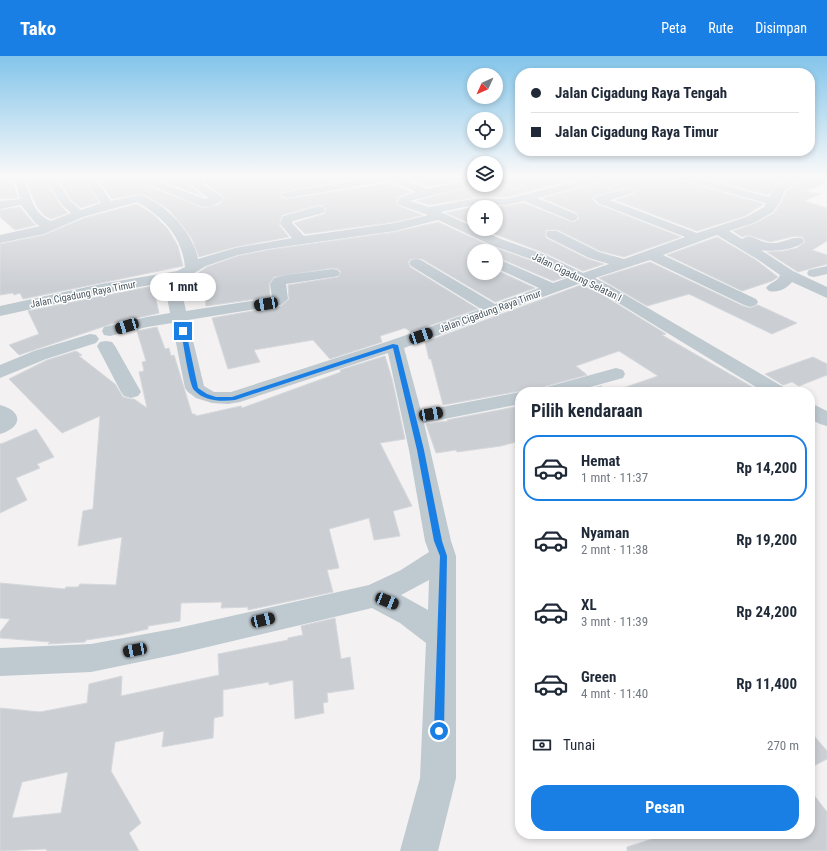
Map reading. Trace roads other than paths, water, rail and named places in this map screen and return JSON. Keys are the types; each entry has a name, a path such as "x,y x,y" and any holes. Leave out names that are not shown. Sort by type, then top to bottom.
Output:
{"street":[{"path":"33,213 40,221 50,226"},
{"path":"164,213 173,222 190,251 186,272"},
{"path":"301,240 286,224 287,219 305,213"},
{"path":"186,272 201,262 235,252 301,240 395,227 434,213"},
{"name":"Jalan Cigadung Selatan I","path":"434,213 496,242 541,258 607,290 770,387"},
{"path":"563,213 572,217"},
{"path":"634,213 697,237"},
{"name":"Jalan Cigadung Raya Timur","path":"186,272 175,296 195,388 205,396 216,399 233,398 395,345 651,255 764,213"},
{"path":"0,239 39,231 79,214"},
{"path":"721,229 768,248 797,241"},
{"path":"721,229 788,274 827,293"},
{"path":"552,234 594,255 624,264"},
{"path":"651,255 750,302"},
{"path":"416,263 494,310"},
{"path":"503,266 553,289"},
{"name":"Jalan Cigadung Raya Timur","path":"0,311 186,272"},
{"path":"0,372 40,355 102,339 127,326 275,302 280,299 278,284 286,279 333,273"},
{"path":"774,288 787,280 788,274"},
{"path":"102,339 131,392"},
{"path":"395,345 420,450 438,541 443,556 438,778 419,851"},
{"path":"568,387 616,374"},
{"path":"412,419 515,399"},
{"path":"0,411 8,418 8,422 0,427"},
{"path":"815,413 827,420"},
{"path":"0,662 91,658 178,641 374,596 411,578 443,556"},
{"path":"374,596 400,607 420,619 442,638"}]}
